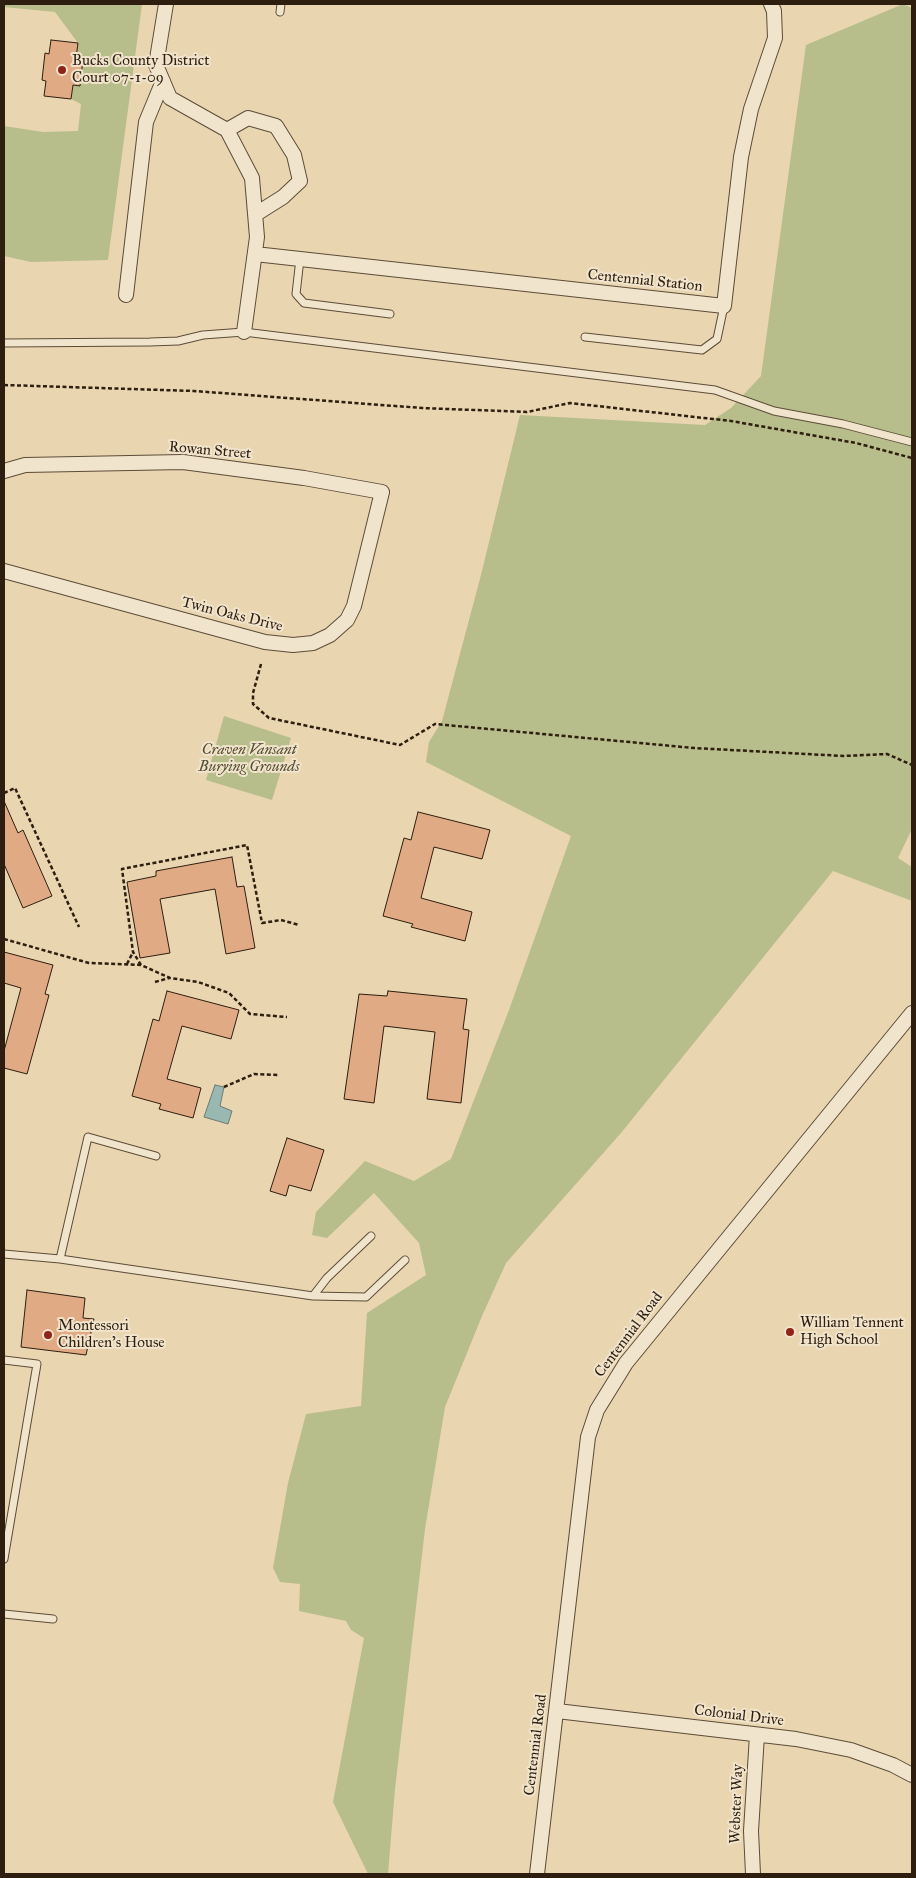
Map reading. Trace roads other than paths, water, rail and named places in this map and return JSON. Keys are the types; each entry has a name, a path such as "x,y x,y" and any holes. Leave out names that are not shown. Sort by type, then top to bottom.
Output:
{"street":[{"path":"166,4 156,65 170,98 226,130 252,178 256,214 255,254 244,332"},
{"path":"724,306 741,157 751,109 774,38 774,11 771,4"},
{"path":"126,295 146,122 163,81"},
{"path":"226,130 248,118 276,126 294,154 300,180 283,197 256,214"},
{"name":"Centennial Station","path":"255,254 724,306"},
{"name":"Rowan Street","path":"4,471 25,465 183,462 304,478 382,492"},
{"name":"Twin Oaks Drive","path":"4,571 265,642 293,645 313,643 330,635 347,620 354,606 382,492"},
{"name":"Centennial Road","path":"537,1874 588,1437 603,1398 632,1355 912,1013"},
{"name":"Colonial Drive","path":"556,1711 796,1739 851,1750 893,1765 912,1775"},
{"name":"Webster Way","path":"753,1874 751,1831 757,1735"}],"lane":[{"path":"280,12 281,4"},
{"path":"300,259 296,294 304,302 390,314"},
{"path":"585,337 702,350 717,339 724,306"},
{"path":"4,343 178,341 203,335 244,332 716,390 774,411 843,424 912,442"},
{"path":"60,1259 88,1137 156,1156"},
{"path":"313,1296 327,1278 371,1236"},
{"path":"4,1254 60,1259 313,1296 366,1297 405,1260"},
{"path":"4,1360 37,1364 4,1559"},
{"path":"4,1614 53,1618"}],"water":[{"path":"215,1085 224,1087 220,1106 232,1111 228,1124 204,1117"}],"place":[{"name":"Bucks County District Court 07-1-09","path":"62,70"},
{"name":"William Tennent High School","path":"790,1332"},
{"name":"Montessori Children's House","path":"48,1335"}],"park label":[{"name":"Craven Vansant Burying Grounds","path":"249,758"}]}
